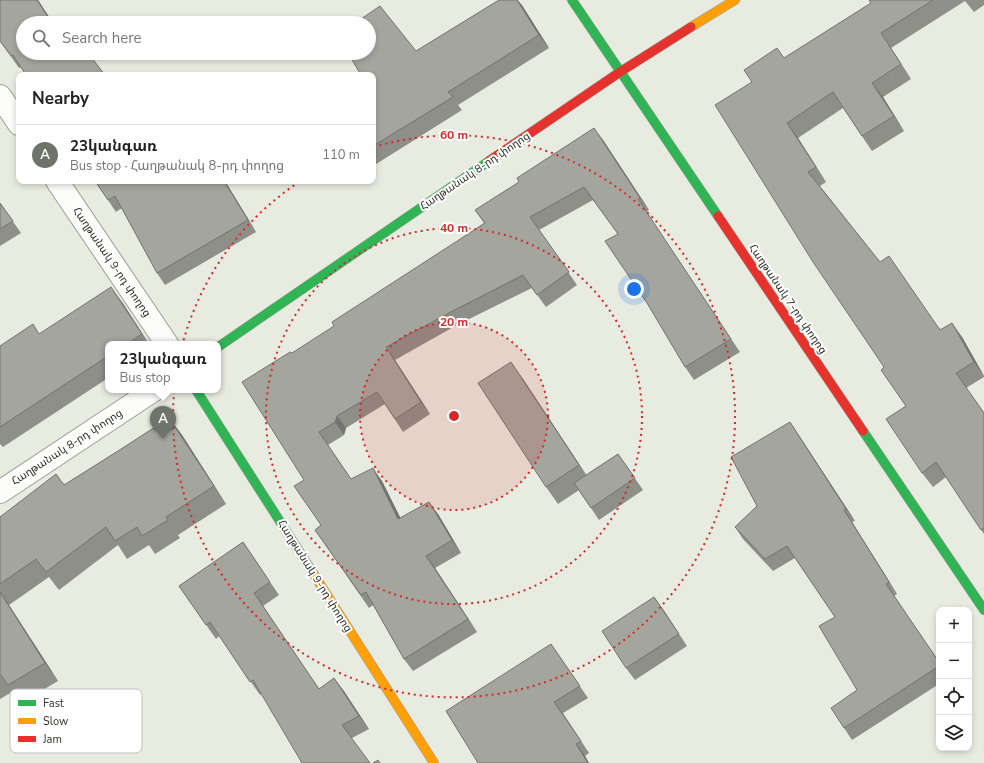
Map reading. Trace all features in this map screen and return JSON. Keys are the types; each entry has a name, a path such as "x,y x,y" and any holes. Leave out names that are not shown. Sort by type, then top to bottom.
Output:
{"street":[{"name":"Հաղթանակ 7-րդ փողոց","path":"572,0 984,610"},
{"name":"Հաղթանակ 8-րդ փողոց","path":"221,345 620,72 735,0"},
{"path":"0,96 16,120"},
{"name":"Հաղթանակ 9-րդ փողոց","path":"59,184 164,341"},
{"name":"Հաղթանակ 8-րդ փողոց","path":"0,492 149,393"},
{"name":"Հաղթանակ 9-րդ փողոց","path":"198,393 434,763"}],"building":[{"path":"0,0 37,0 47,16 16,16 16,60 13,55 11,56 0,41"},
{"path":"499,0 517,0 539,35 448,92 453,97 376,144 376,72 359,72 352,60 376,60 376,16 365,16 380,6 416,51"},
{"path":"869,0 933,0 881,33 901,64 872,83 894,116 862,136 833,92 787,123 816,167 808,172 880,262 889,256 940,330 952,323 974,362 956,373 984,413 984,528 981,530 936,462 922,473 886,419 906,406 881,370 884,367 813,262 715,105 752,82 744,70 777,48 784,58 871,3"},
{"path":"16,60 93,60 103,72 24,72"},
{"path":"594,128 640,198 638,199 731,339 685,367 647,303 605,241 618,234 584,187 530,217 569,272 537,295 523,275 386,347 421,402 395,419 377,392 337,416 335,422 319,432 351,479 373,468 398,519 429,502 452,540 426,556 468,619 404,659 366,592 361,595 315,530 321,525 294,486 304,480 242,382 290,352 292,353 334,326 332,322 485,223 475,210 519,182 517,178"},
{"path":"97,184 226,184 248,220 157,273 115,196 108,200"},
{"path":"0,203 13,221 0,229"},
{"path":"111,287 142,334 132,341 105,341 105,358 0,427 0,346 33,324 39,334"},
{"path":"511,362 579,465 546,487 478,383"},
{"path":"169,418 214,486 166,517 168,520 142,536 137,527 115,541 106,527 46,572 36,559 0,584 0,517 56,474 64,485"},
{"path":"790,422 846,509 844,510 889,582 886,584 936,658 936,668 844,728 831,708 857,690 819,626 835,617 787,546 765,559 735,527 757,506 731,457"},
{"path":"618,454 635,478 591,508 574,483"},
{"path":"243,542 270,582 254,593 319,689 334,678 359,716 342,725 370,763 302,763 253,680 250,682 210,622 206,625 179,586"},
{"path":"0,592 45,663 8,685 0,674"},
{"path":"654,597 679,634 626,668 602,631"},
{"path":"551,644 580,686 554,702 581,741 576,744 588,763 478,763 446,711"},
{"path":"378,760 380,763 373,763"}],"traffic: fast":[{"path":"572,0 718,216"},
{"path":"221,345 489,161"},
{"path":"198,393 311,570"},
{"path":"863,431 984,610"}],"traffic: slow":[{"path":"691,27 735,0"},
{"path":"311,570 434,763"}],"traffic: jam":[{"path":"489,161 620,72 691,27"},
{"path":"718,216 863,431"}],"place":[{"name":"23կանգառ","path":"163,439"}]}
